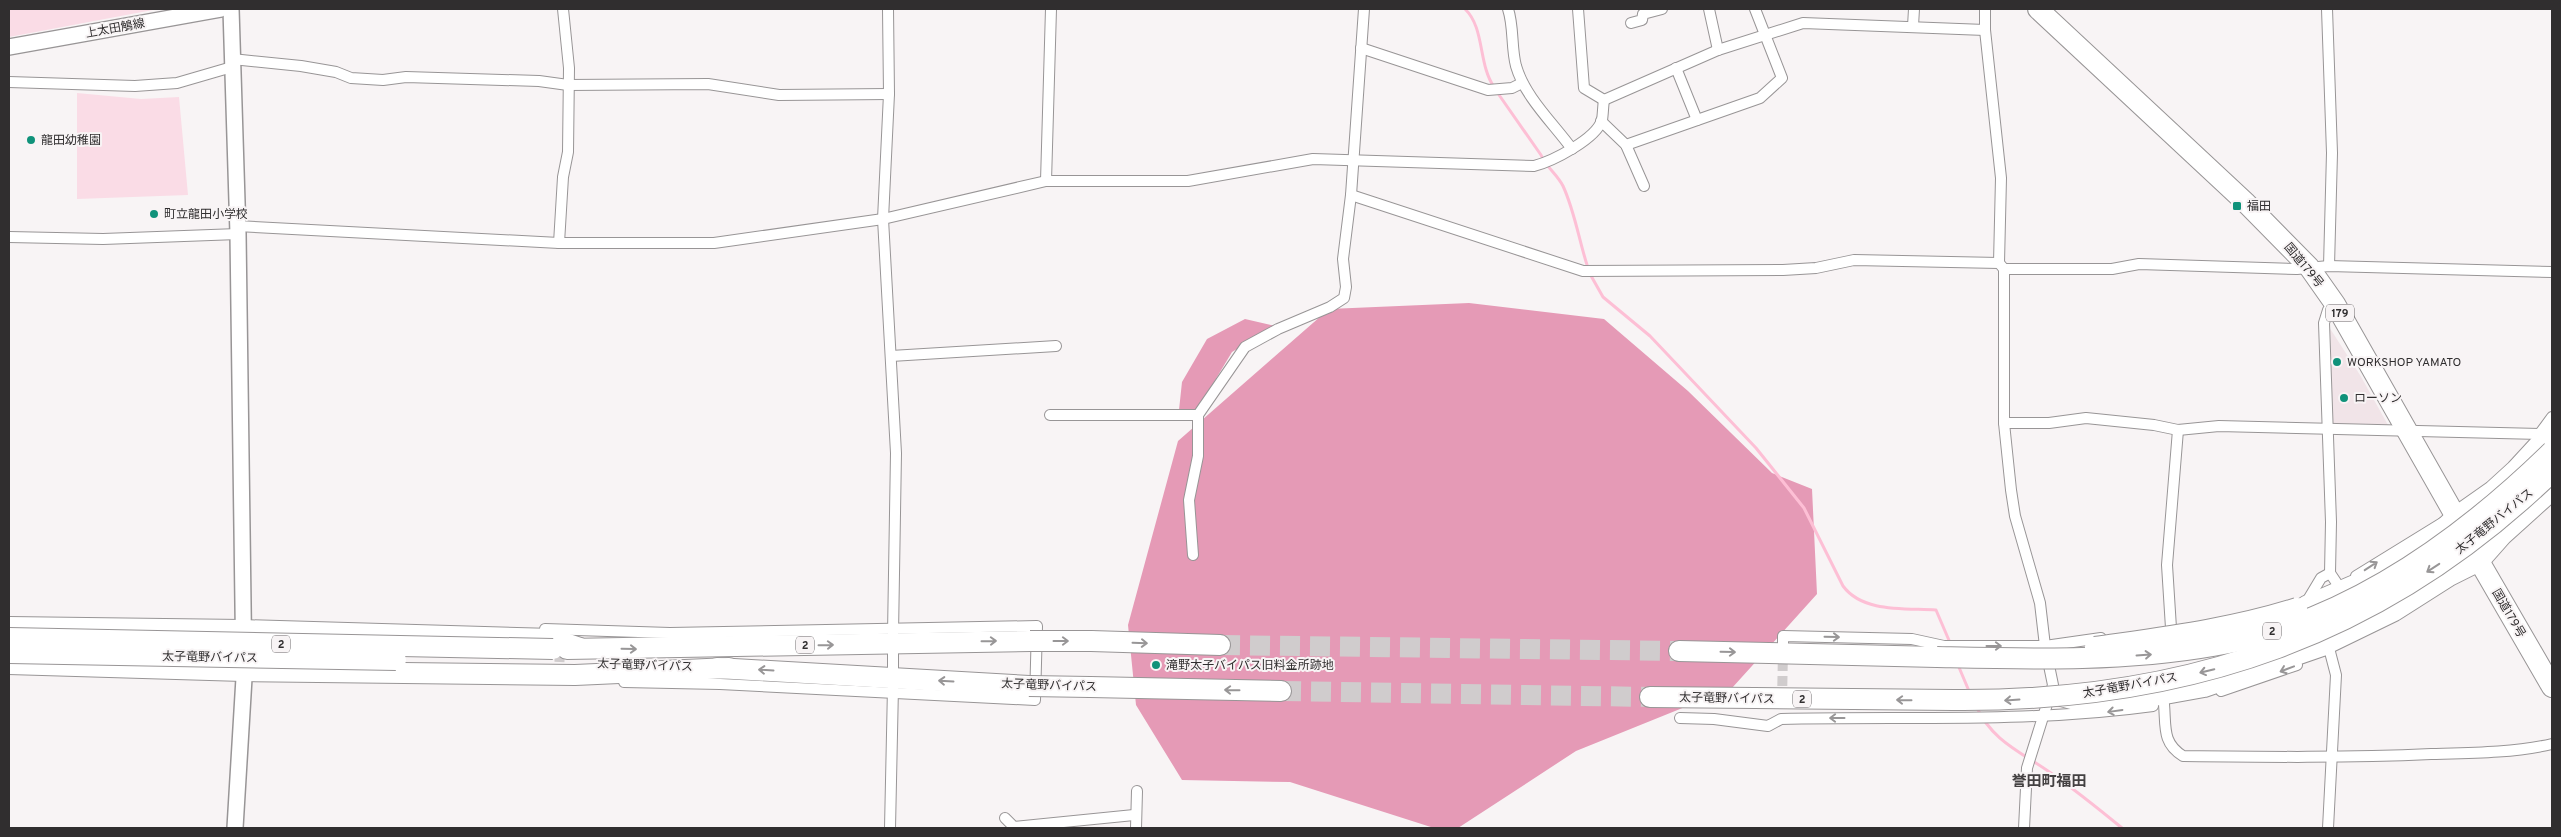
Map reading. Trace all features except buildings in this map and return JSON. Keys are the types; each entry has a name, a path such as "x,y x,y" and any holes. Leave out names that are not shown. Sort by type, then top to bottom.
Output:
{"highway":[{"name":"国道179号","path":"2038,9 2245,202 2309,267 2335,304 2456,517 2472,564 2552,687"},
{"path":"1992,658 2210,631 2258,621 2378,575 2434,538 2456,517 2493,490 2516,470 2546,433"},
{"name":"太子竜野バイパス","path":"1679,651 1937,658 2088,658 2161,654 2215,646 2262,635 2309,618 2376,586 2425,557 2494,505 2552,451"},
{"name":"太子竜野バイパス","path":"1650,697 1998,701 2061,696 2134,686 2220,668 2316,634 2384,599 2455,554 2501,519 2552,472"},
{"path":"2061,696 2087,703 2154,696 2204,687 2326,649 2472,564 2502,534 2552,490"},
{"path":"9,627 242,626 384,635 553,656"},
{"name":"太子竜野バイパス","path":"9,638 553,656 1029,686 1281,691"},
{"name":"太子竜野バイパス","path":"9,653 553,656 580,648 646,649 1030,640 1220,645"},
{"path":"9,664 244,674 384,672 553,656"}],"street":[{"name":"上太田鵤線","path":"9,47 221,9"},
{"path":"231,9 238,230 244,674 235,828"},
{"path":"559,243 563,177 568,152 569,68 563,9"},
{"path":"888,9 889,94 883,219 896,453 893,631"},
{"path":"1046,181 1051,9"},
{"path":"1193,555 1189,500 1198,456 1198,415 1245,347 1278,329 1330,307 1344,298 1346,286 1343,259 1351,195 1364,9"},
{"path":"1508,9 1512,20 1512,44 1522,83 1572,149"},
{"path":"1578,9 1584,88 1604,100"},
{"path":"1631,23 1642,20 1643,14 1662,9"},
{"path":"1708,9 1718,50"},
{"path":"1626,145 1760,98 1782,78 1755,9"},
{"path":"1913,26 1914,9"},
{"path":"1985,9 1985,30 2001,178 2004,423 2015,516 2040,603 2045,646 2053,685 2027,768 2024,828"},
{"path":"2327,9 2332,153 2329,266"},
{"path":"1604,100 1718,50 1803,23 1985,30"},
{"path":"1362,48 1488,90 1512,88 1522,83"},
{"path":"9,82 135,86 177,83 232,63 301,66 352,78 383,80 406,77 539,81 568,85 708,84 779,95 889,94"},
{"path":"1676,68 1697,120"},
{"path":"9,236 103,239 238,230 559,243 714,242 883,219 1046,181 1188,181 1313,159 1526,166 1547,162 1572,149 1602,121 1604,100"},
{"path":"1602,121 1626,145 1644,186"},
{"path":"1351,195 1583,271 1783,270 1816,268 1854,260 2112,270 2139,264 2297,269 2329,266 2552,272"},
{"path":"2335,304 2328,310 2324,323 2330,573 2338,585"},
{"path":"891,356 1056,346"},
{"path":"1050,415 1198,415"},
{"path":"2004,423 2049,423 2086,418 2154,424 2178,430 2218,426 2406,432 2546,433 2552,417"},
{"path":"2171,628 2167,565 2178,430"},
{"path":"2472,564 2508,543 2552,503"},
{"path":"1783,640 1912,638 1944,646 2045,646 2245,616 2307,602 2429,529 2456,517"},
{"path":"2307,602 2321,578 2330,573"},
{"path":"9,620 670,633 893,631 1037,626 1036,700 894,690 720,684 244,674 9,672"},
{"path":"1680,718 1714,719 1768,726 1781,718 2044,717 2108,712 2195,698 2253,682 2326,649 2336,675 2328,828"},
{"path":"893,651 893,670"},
{"path":"890,828 894,690"},
{"path":"2164,704 2168,742 2173,750 2183,756 2332,757 2504,751 2552,744"},
{"path":"1781,708 1781,718"},
{"path":"1136,828 1134,815 1137,791"},
{"path":"1007,823 1014,827 1134,815"}],"shaded area":[{"path":"9,9 158,9 9,37"},
{"path":"77,93 141,99 179,97 188,195 77,199"},
{"path":"1469,303 1604,319 1688,391 1772,473 1812,489 1817,594 1732,688 1576,751 1458,828 1434,828 1290,782 1182,780 1136,705 1128,625 1178,441 1329,309"},
{"path":"1245,319 1275,326 1232,352 1196,412 1179,410 1182,382 1207,339"},
{"path":"2329,327 2360,375 2388,425 2386,427 2332,426"}],"waterway":[{"path":"1465,9 1476,26 1486,68 1494,87"},
{"path":"1497,92 1563,186 1571,206 1588,268"},
{"path":"1590,274 1603,297 1650,336 1756,448 1804,508 1843,586 1851,595 1873,605 1898,609 1936,610 1951,645"},
{"path":"1958,665 1969,691"},
{"path":"1976,706 1983,719 2000,738 2072,788 2122,828"}],"tunnel":[{"path":"559,677 560,644"},
{"path":"1220,645 1679,651"},
{"path":"1782,701 1783,651"},
{"path":"1281,691 1650,697"}],"place":[{"name":"龍田幼稚園","path":"31,140"},
{"name":"福田","path":"2237,206"},
{"name":"町立龍田小学校","path":"154,214"},
{"name":"WORKSHOP YAMATO","path":"2337,362"},
{"name":"ローソン","path":"2344,398"},
{"name":"滝野太子バイパス旧料金所跡地","path":"1156,665"}],"district":[{"name":"誉田町福田","path":"2049,781"}]}
